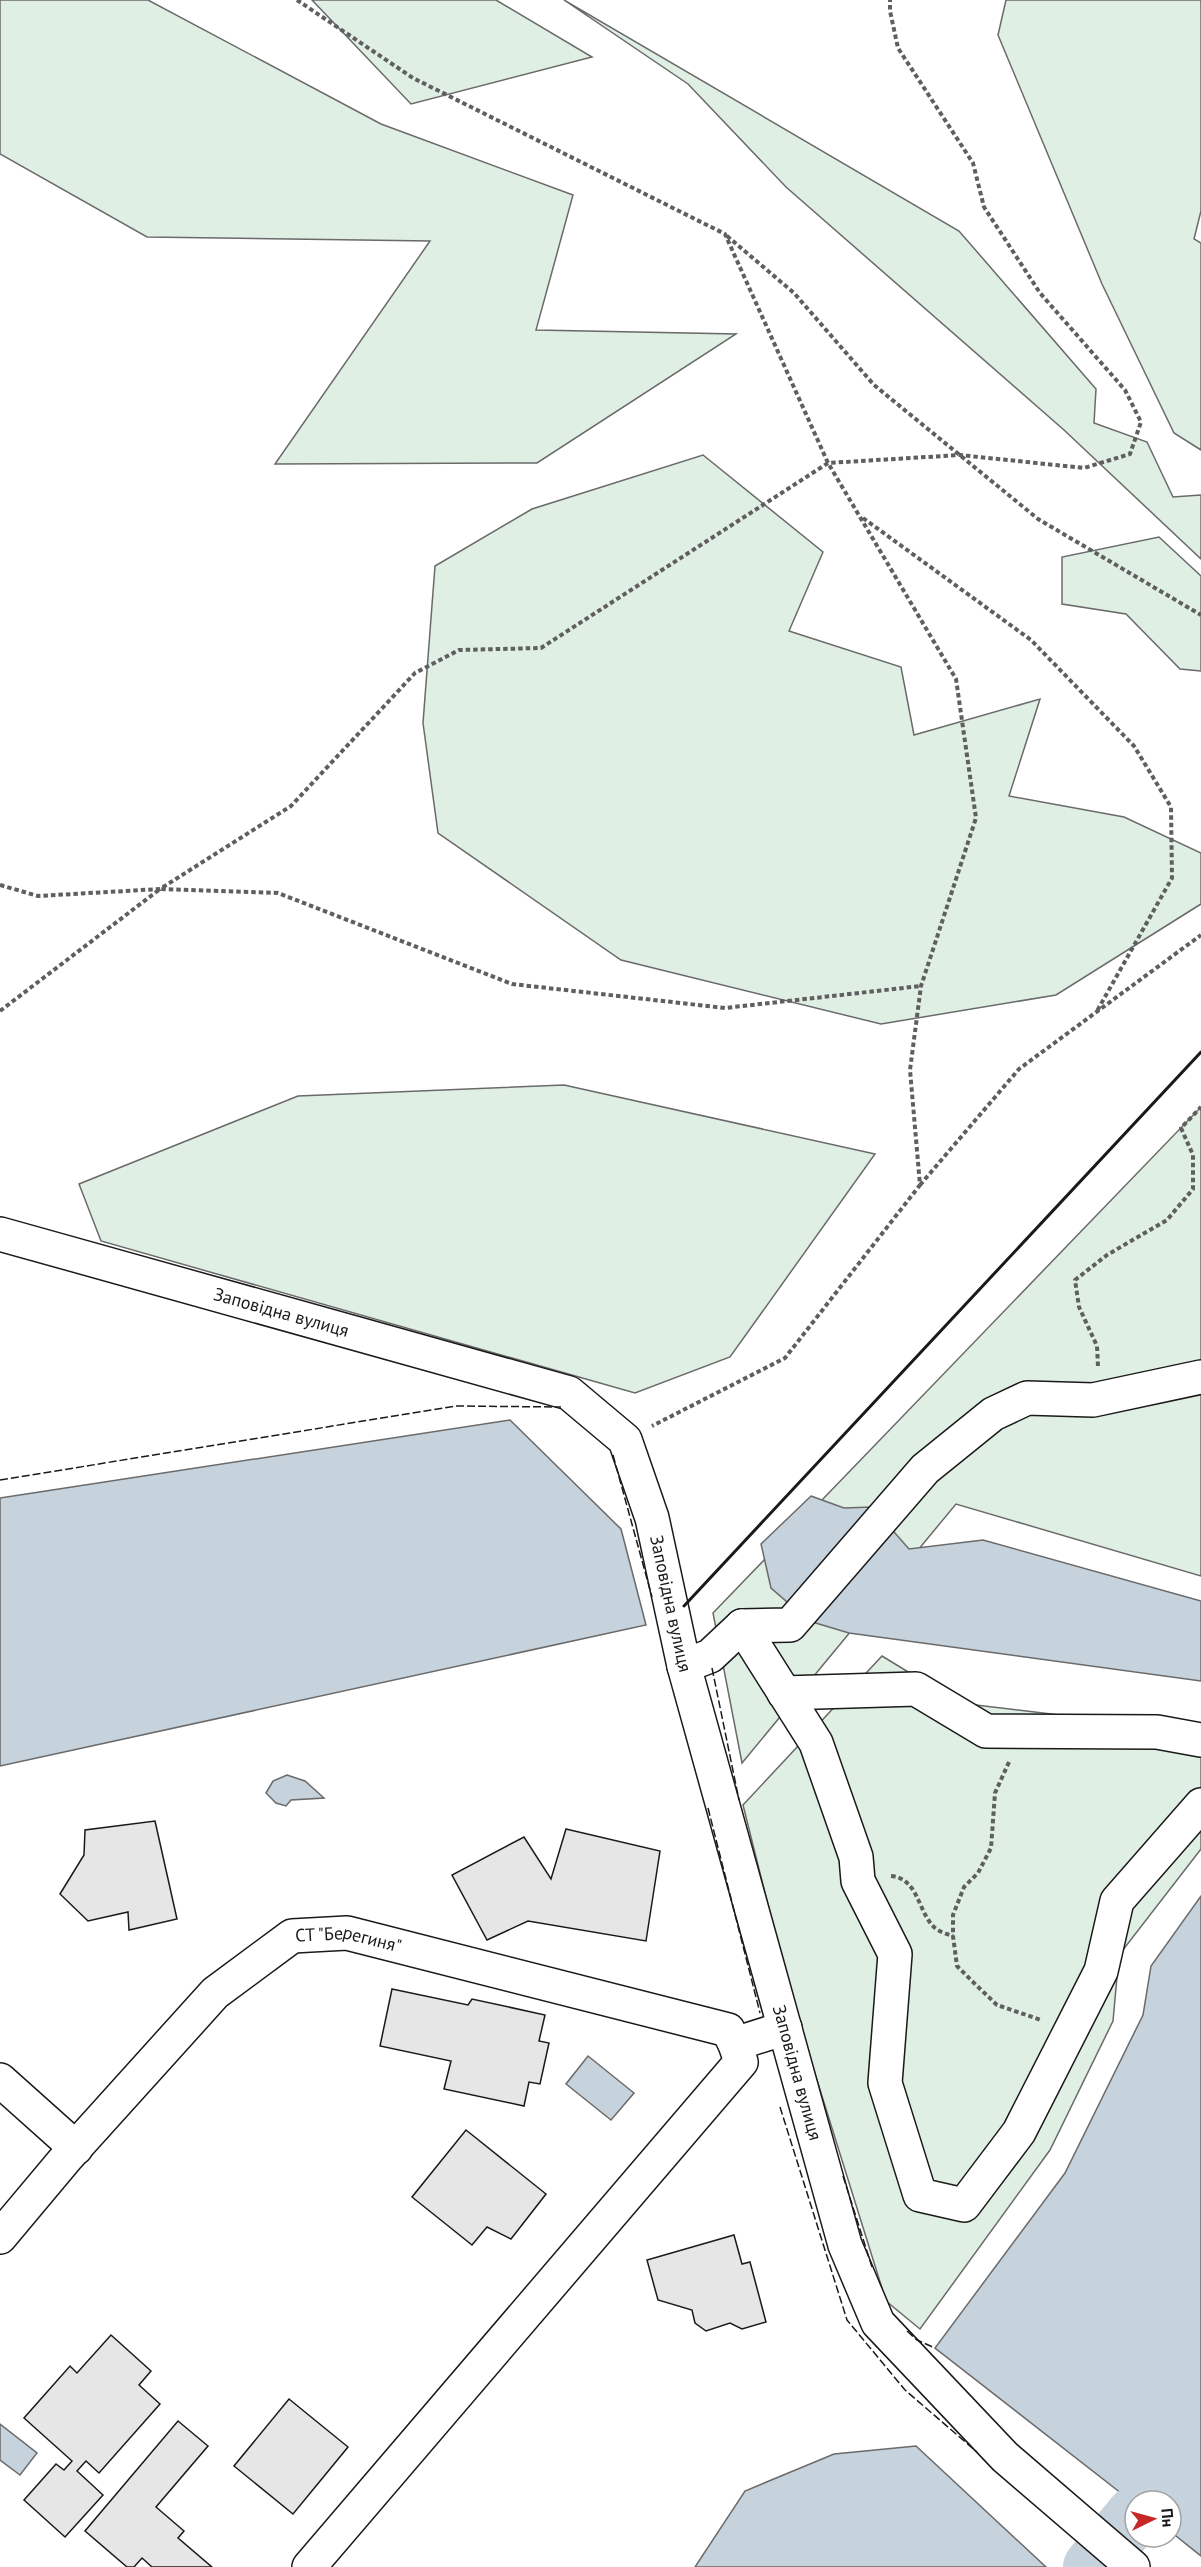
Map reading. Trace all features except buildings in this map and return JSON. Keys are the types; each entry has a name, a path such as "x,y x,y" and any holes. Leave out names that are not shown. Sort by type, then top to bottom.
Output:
{"street":[{"name":"Заповідна вулиця","path":"0,1234 569,1393 625,1440 652,1518 684,1666 845,2245 878,2323 1005,2457 1133,2567"},
{"path":"684,1666 710,1656 742,1626 790,1625 925,1469 993,1414 1027,1398 1093,1400 1201,1377"},
{"path":"742,1626 816,1743 856,1857 858,1881 895,1954 885,2083 920,2195 964,2205 1019,2132 1101,1971 1117,1901 1201,1804"},
{"path":"784,1693 916,1689 986,1731 1157,1732 1201,1740"},
{"name":"СТ \"Берегиня\"","path":"0,2238 76,2148 215,1993 292,1936 347,1933 728,2030 735,2044"},
{"path":"309,2567 741,2062 735,2044 785,2028"},
{"path":"0,2080 76,2148"}],"path":[{"path":"297,0 413,78 724,234 794,293 874,385 1038,519 1201,615"},
{"path":"0,1011 160,889 291,806 415,673 459,650 541,648 828,463 960,455 1084,468 1130,454 1141,423 1125,390 1040,293 984,207 973,163 898,48 890,11 890,0"},
{"path":"724,234 828,463 956,679 976,818 921,986 910,1070 920,1185"},
{"path":"860,516 1031,640 1134,746 1171,807 1172,878 1097,1011"},
{"path":"0,885 38,896 160,889 278,893 512,984 725,1008 921,986"},
{"path":"625,1440 785,1358 920,1185 1019,1069 1201,935"},
{"path":"1093,1400 1098,1365 1097,1346 1079,1307 1076,1280 1107,1255 1167,1220 1193,1189 1193,1155 1181,1128 1201,1107"},
{"path":"1022,1731 995,1793 991,1848 978,1873 964,1887 953,1915 957,1966 997,2005 1045,2021 1086,2001"},
{"path":"856,1857 870,1875 895,1876 914,1889 921,1908 932,1926 953,1936"}],"green space":[{"path":"0,0 148,0 381,124 573,195 536,330 736,334 537,463 275,464 430,241 147,237 0,154"},
{"path":"312,0 496,0 592,57 411,104"},
{"path":"564,0 959,231 1096,389 1094,423 1147,442 1173,497 1201,495 1201,559 1064,430 786,187 688,84"},
{"path":"1006,0 1201,0 1201,211 1194,239 1201,243 1201,450 1174,433 1102,284 998,35"},
{"path":"703,455 823,552 789,631 901,667 914,735 1040,699 1009,796 1124,817 1201,853 1201,904 1056,995 881,1024 621,960 438,833 423,723 435,566 532,509"},
{"path":"1159,537 1201,576 1201,671 1180,669 1126,614 1062,604 1062,557"},
{"path":"564,1085 875,1154 730,1357 635,1393 101,1241 79,1184 298,1096"},
{"path":"1201,1107 1201,1576 956,1504 742,1763 713,1613"},
{"path":"882,1656 959,1703 1201,1732 1201,1849 1119,1955 1113,2021 1050,2150 920,2329 886,2301 791,1997 743,1805"}],"shaded area":[{"path":"510,1420 621,1529 646,1625 0,1766 0,1498"},
{"path":"811,1496 844,1508 872,1507 909,1549 983,1540 1201,1601 1201,1681 849,1633 809,1621 771,1588 761,1544"},
{"path":"287,1775 305,1781 324,1798 291,1800 286,1806 276,1803 266,1793 273,1781"},
{"path":"1201,1896 1201,2556 1183,2542 1183,2489 1123,2489 1123,2495 935,2348 1065,2173 1143,2015 1151,1966"},
{"path":"588,2056 634,2093 611,2120 566,2084"},
{"path":"0,2424 37,2453 20,2475 0,2460"},
{"path":"916,2446 1046,2567 695,2567 745,2491 834,2454"}],"waterway":[{"path":"1092,2567 1123,2530"}],"fence":[{"path":"0,1480 456,1406 561,1407"},
{"path":"613,1455 652,1597"},
{"path":"712,1668 739,1800"},
{"path":"708,1808 760,2013"},
{"path":"780,2107 847,2320 905,2390 977,2452"},
{"path":"843,2176 872,2267"},
{"path":"907,2331 917,2340 935,2348"}],"wall":[{"path":"684,1606 1201,1052"}]}
